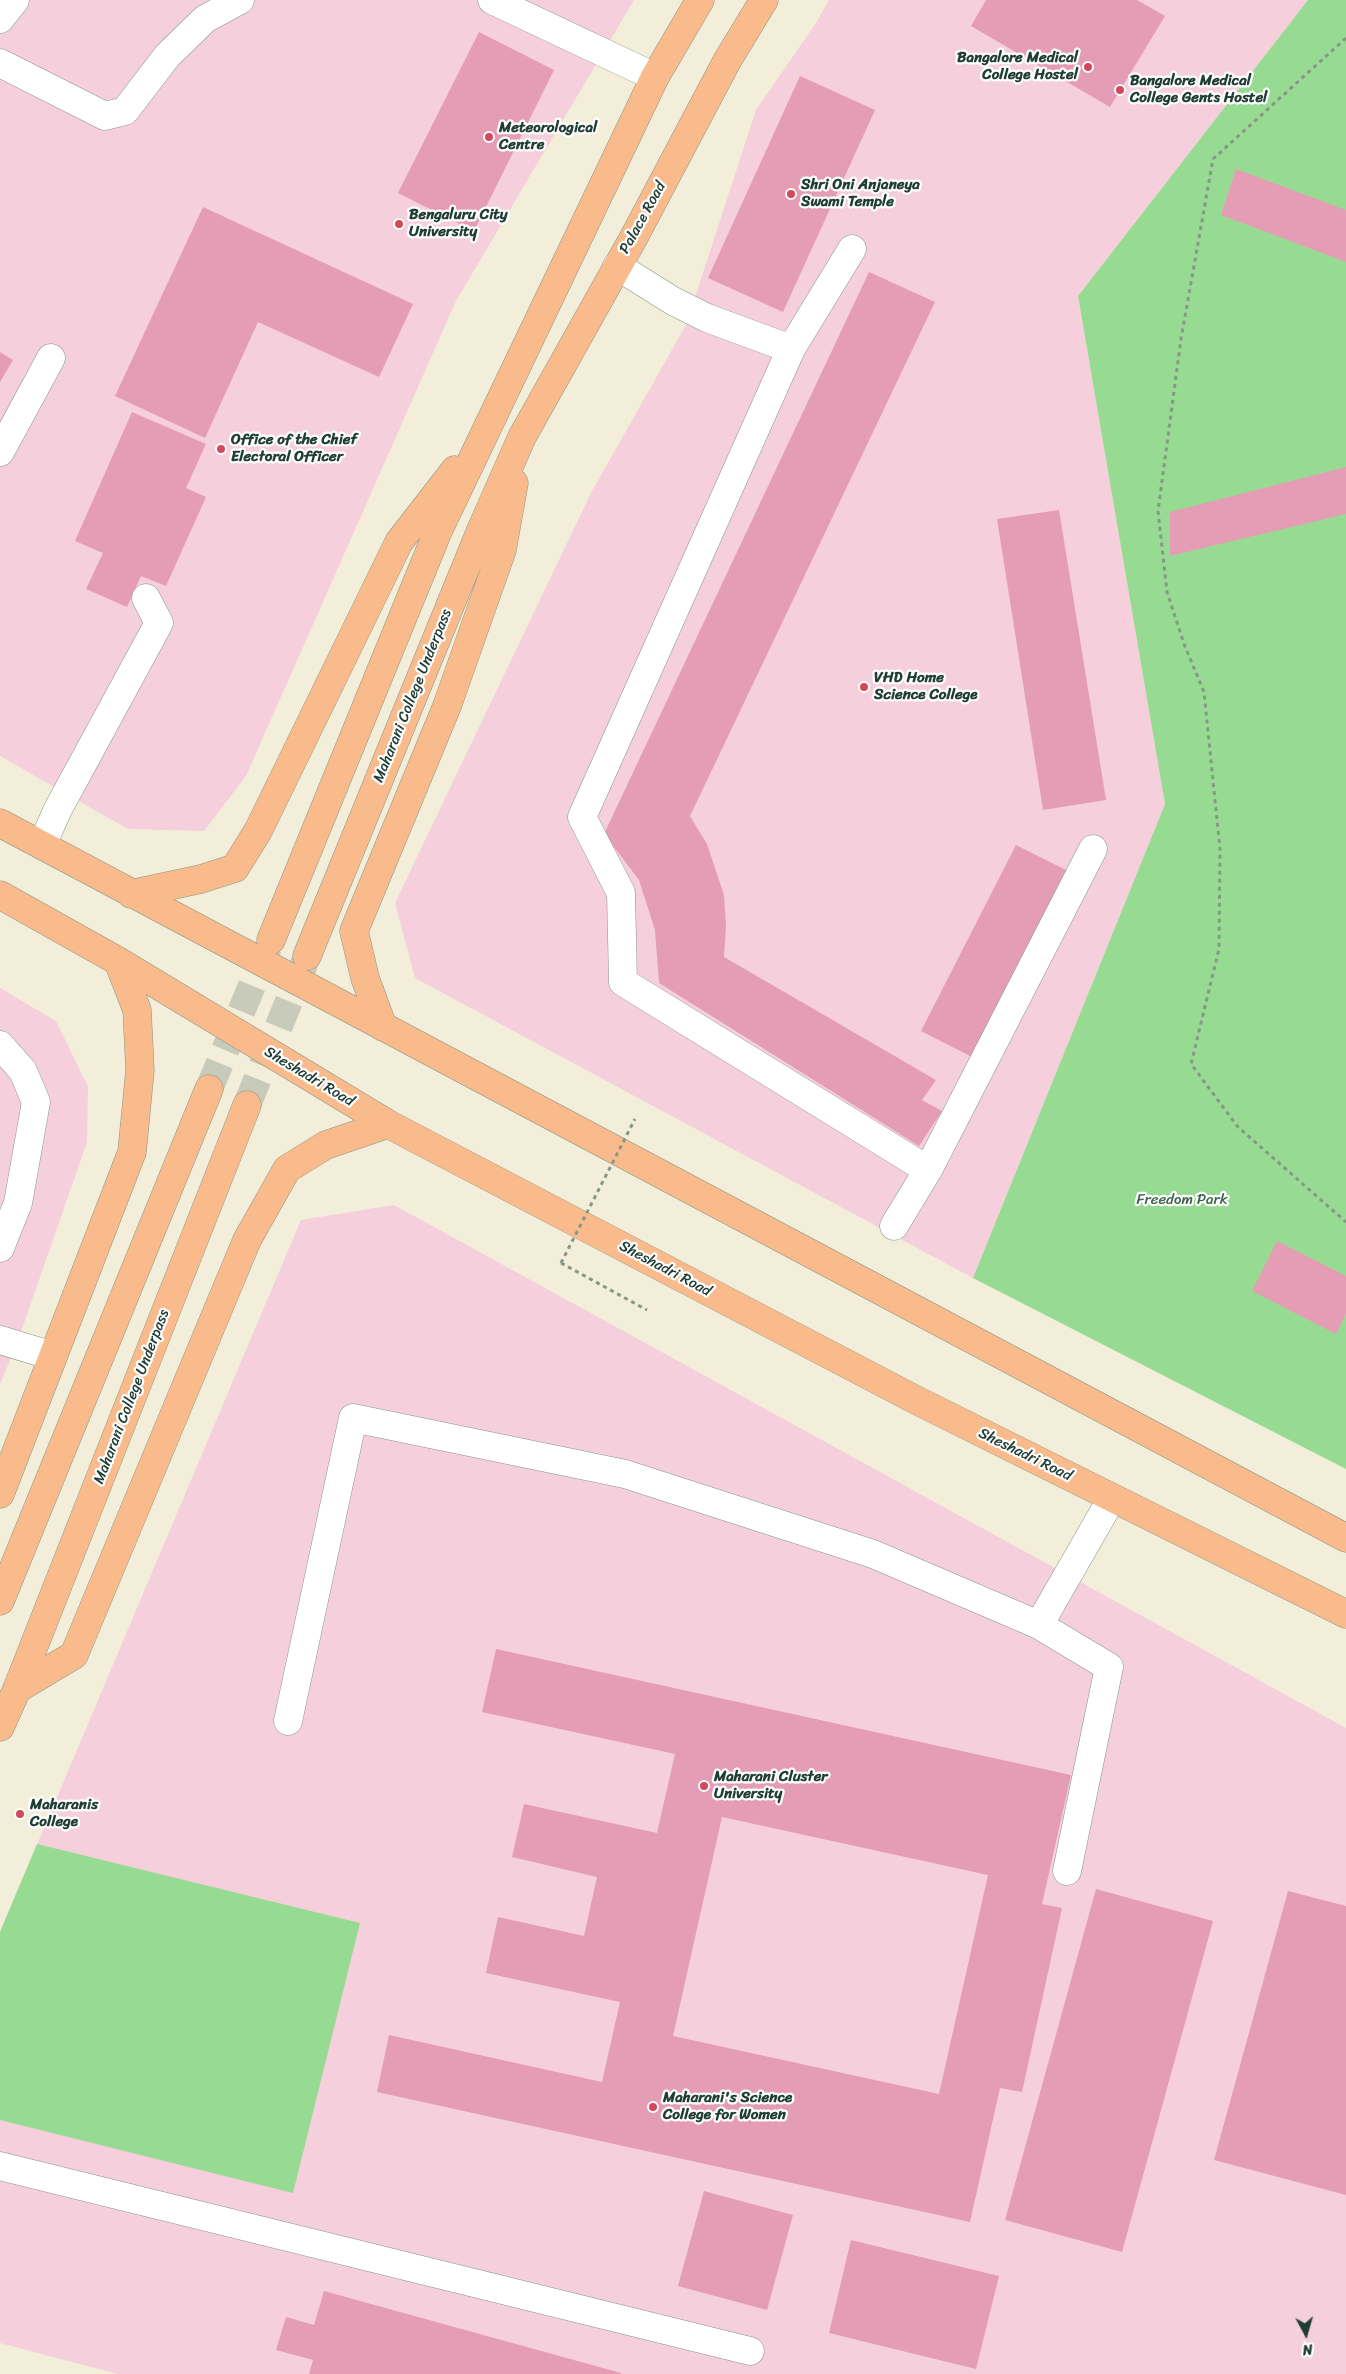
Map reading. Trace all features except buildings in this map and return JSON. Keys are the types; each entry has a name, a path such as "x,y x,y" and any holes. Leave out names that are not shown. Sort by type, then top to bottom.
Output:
{"main road":[{"path":"271,940 438,531 655,77 700,0"},
{"name":"Palace Road","path":"522,437 617,266 727,61 764,0"},
{"path":"131,894 201,879 235,868 258,831 399,542 488,426"},
{"path":"383,1027 365,978 354,931 447,706 498,559 522,437"},
{"name":"Maharani College Underpass","path":"307,956 481,530 522,437"},
{"path":"0,822 131,894 1346,1538"},
{"name":"Sheshadri Road","path":"0,895 118,961 388,1124 916,1400 1346,1614"},
{"path":"0,1494 132,1152 140,1070 137,1010 118,961"},
{"path":"0,1601 209,1089"},
{"name":"Maharani College Underpass","path":"17,1689 246,1105"},
{"path":"0,1727 17,1689 74,1655 246,1240 287,1170 326,1145 388,1124"}],"lane":[{"path":"0,19 15,0"},
{"path":"0,63 105,116 124,111 167,56 205,19 240,0"},
{"path":"492,0 655,77"},
{"path":"852,249 791,349 582,817 621,893 622,982 928,1170"},
{"path":"617,266 707,318 791,349"},
{"path":"0,452 51,358"},
{"path":"42,845 58,809 159,623 146,598"},
{"path":"894,1226 928,1170 1093,849"},
{"path":"0,1045 23,1071 36,1102 18,1203 0,1248"},
{"path":"0,1340 53,1356"},
{"path":"288,1721 353,1418 625,1474 874,1554 1039,1625 1109,1667 1067,1871"},
{"path":"1039,1625 1112,1498"},
{"path":"0,2166 750,2351"}],"path":[{"path":"1346,38 1213,158 1181,339 1158,511 1168,592 1184,644 1204,692 1220,849 1219,949 1192,1064 1238,1127 1346,1222"},
{"path":"635,1119 561,1263 647,1310"}],"shaded area":[{"path":"0,0 634,0 456,301 246,776 204,831 128,829 0,756"},
{"path":"829,0 1308,0 1078,296 1165,804 973,1278 415,978 395,903 592,491 686,325 756,110 816,23"},
{"path":"0,988 56,1021 88,1087 87,1142 16,1346 0,1384"},
{"name":"Maharani Cluster University","path":"394,1205 1346,1728 1346,2374 118,2374 0,2343 0,1932 301,1220"}],"green space":[{"name":"Freedom Park","path":"1308,0 1346,0 1346,1469 973,1278 1165,804 1078,296"},
{"path":"37,1844 360,1923 293,2193 0,2120 0,1932"}],"tunnel":[{"path":"209,1089 271,940"},
{"path":"247,1105 306,959"}],"place":[{"name":"Bangalore Medical College Hostel","path":"1088,67"},
{"name":"Bangalore Medical College Gents Hostel","path":"1120,90"},
{"name":"Meteorological Centre","path":"489,137"},
{"name":"Shri Oni Anjaneya Swami Temple","path":"791,194"},
{"name":"Bengaluru City University","path":"399,224"},
{"name":"Office of the Chief Electoral Officer","path":"221,449"},
{"name":"VHD Home Science College","path":"864,687"},
{"name":"Maharani Cluster University","path":"704,1786"},
{"name":"Maharanis College","path":"20,1814"},
{"name":"Maharani's Science College for Women","path":"653,2107"}]}
